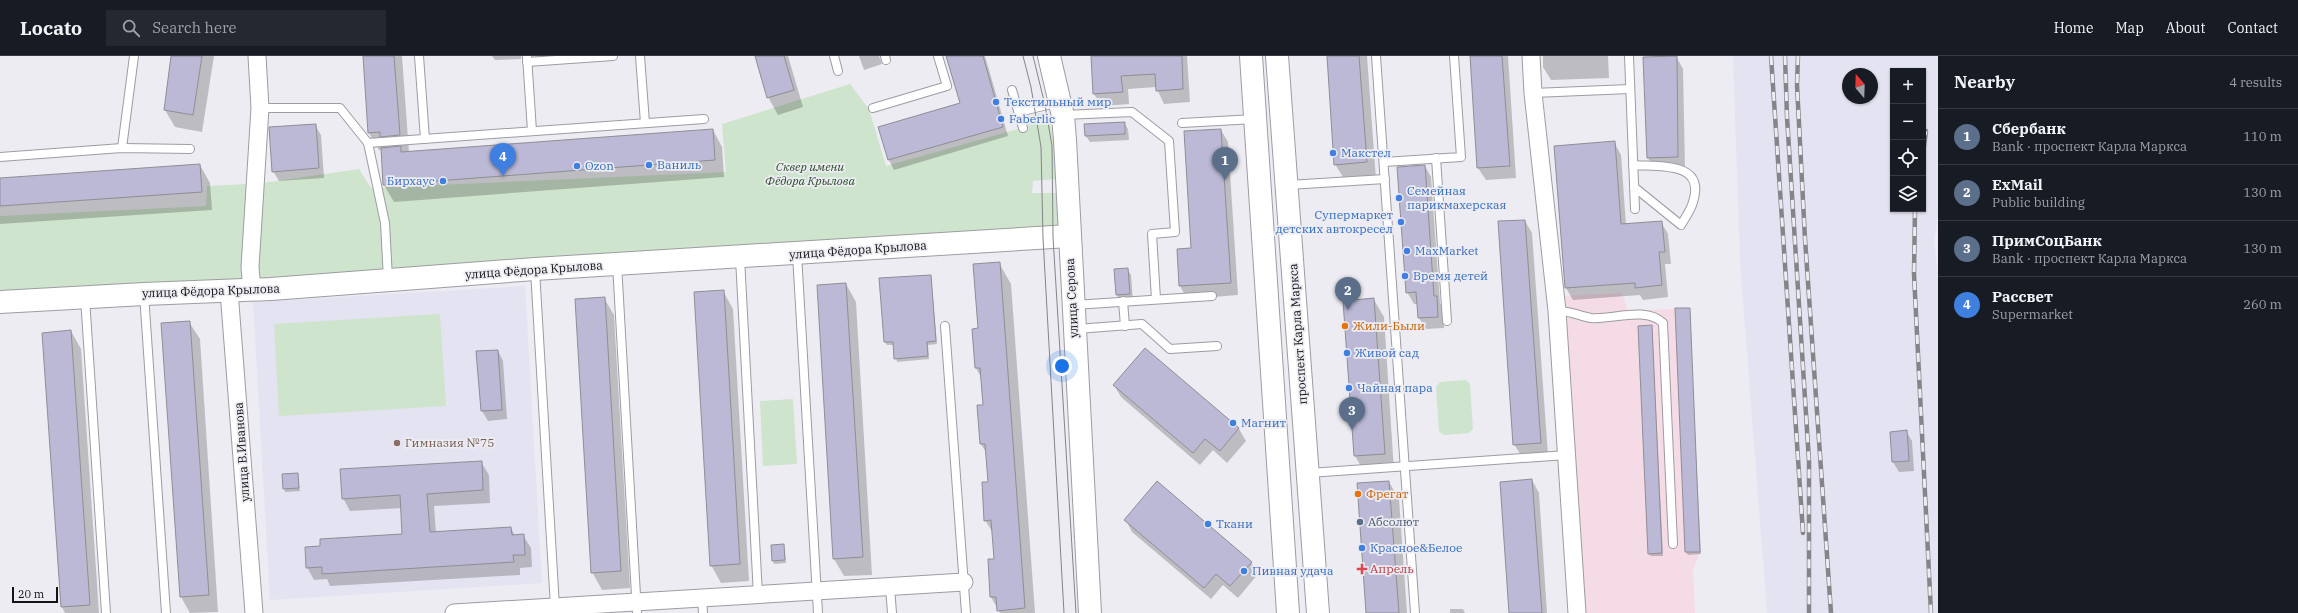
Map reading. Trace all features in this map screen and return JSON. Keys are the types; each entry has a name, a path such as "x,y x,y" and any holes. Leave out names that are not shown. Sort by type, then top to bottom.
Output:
{"street":[{"path":"252,290 250,267 260,108 257,56"},
{"name":"улица Серова","path":"1049,56 1061,109 1068,177 1069,236 1090,613"},
{"path":"1251,56 1288,613"},
{"name":"проспект Карла Маркса","path":"1278,56 1318,613"},
{"path":"1531,56 1533,92 1557,311 1577,613"},
{"path":"1255,118 1282,116"},
{"name":"улица Фёдора Крылова","path":"0,302 389,282 535,269 1069,236"},
{"name":"улица В.Иванова","path":"229,291 254,613"},
{"path":"454,613 555,607 572,610 702,606 758,595 964,582"}],"lane":[{"path":"122,148 134,56"},
{"path":"419,56 425,139"},
{"path":"532,131 527,59 613,56"},
{"path":"640,56 645,123"},
{"path":"834,56 838,71"},
{"path":"873,108 947,86 938,56"},
{"path":"1376,56 1415,613"},
{"path":"1384,162 1461,157 1454,56"},
{"path":"1629,56 1635,209"},
{"path":"1533,92 1630,89"},
{"path":"1012,90 1023,128"},
{"path":"260,108 340,108 368,144 385,223 389,282"},
{"path":"1019,112 1061,109 1132,112 1169,141 1175,232 1152,234 1156,299"},
{"path":"1182,123 1255,118"},
{"path":"368,144 704,119"},
{"path":"0,157 122,148 190,149"},
{"path":"1436,158 1447,321"},
{"path":"1633,165 1680,168 1689,173 1695,186 1693,202 1681,224 1634,187"},
{"path":"1287,186 1385,179"},
{"path":"797,253 818,613"},
{"path":"740,257 758,595"},
{"path":"617,264 637,608"},
{"path":"535,269 555,607"},
{"path":"144,294 166,613"},
{"path":"1073,305 1212,296"},
{"path":"85,297 106,613"},
{"path":"1124,301 1125,326"},
{"path":"1557,311 1565,311 1591,318 1646,315 1658,318 1663,323 1672,544"},
{"path":"1074,329 1142,324 1170,349 1217,346"},
{"path":"945,326 966,613"},
{"path":"1308,473 1567,455"},
{"path":"890,587 892,613"}],"shaded area":[{"path":"1733,56 1938,56 1938,215 1934,240 1938,279 1938,613 1767,613 1740,261"},
{"name":"Гимназия №75","path":"525,286 542,583 270,600 253,302"},
{"path":"1622,293 1628,311 1690,308 1700,551 1693,571 1695,613 1583,613 1564,296"}],"green space":[{"name":"Сквер имени Фёдора Крылова","path":"850,84 869,109 886,166 1029,126 1026,117 1048,112 1055,147 1055,179 1033,181 1032,193 1056,193 1058,224 1049,231 0,298 0,216 206,206 207,186 263,183 359,169 371,188 726,172 722,124"},
{"path":"440,314 446,406 279,416 274,324"},
{"path":"1466,380 1470,384 1473,429 1469,433 1444,435 1439,431 1436,387 1440,382"},
{"path":"793,399 797,464 763,466 760,401"}],"building":[{"path":"171,56 202,56 193,115 164,110"},
{"path":"363,56 394,56 400,135 380,137 380,132 368,133"},
{"path":"755,56 784,56 794,90 767,98"},
{"path":"946,56 983,56 1003,127 888,160 878,127 960,103"},
{"path":"1091,56 1182,56 1183,89 1156,91 1155,74 1121,76 1123,92 1093,94"},
{"path":"1327,56 1359,56 1367,162 1334,165"},
{"path":"1470,56 1502,56 1510,166 1477,168"},
{"path":"1677,56 1678,157 1647,158 1643,57"},
{"path":"1125,122 1125,134 1085,136 1084,124"},
{"path":"316,124 319,168 272,172 269,127"},
{"path":"713,129 715,160 383,185 381,148 401,146 401,152"},
{"path":"1221,129 1231,283 1179,286 1177,249 1191,248 1184,131"},
{"path":"1615,141 1621,224 1662,221 1665,252 1659,252 1662,285 1635,288 1635,283 1565,288 1554,146"},
{"path":"200,164 202,192 0,206 0,178"},
{"path":"1425,165 1434,296 1437,296 1438,317 1418,318 1416,292 1406,293 1397,167"},
{"path":"1525,220 1541,443 1513,445 1498,221"},
{"path":"1000,262 1025,608 997,611 996,597 990,597 988,559 994,559 991,520 984,521 982,482 988,482 985,444 980,444 977,405 983,405 980,368 975,368 972,329 978,328 973,264"},
{"path":"1128,268 1130,294 1116,295 1114,269"},
{"path":"931,275 936,341 927,342 928,356 894,359 893,342 884,342 879,278"},
{"path":"846,283 863,557 833,559 817,285"},
{"path":"724,290 740,564 710,566 694,292"},
{"path":"605,297 621,571 591,573 575,299"},
{"path":"1374,298 1385,454 1354,456 1343,301"},
{"path":"1675,308 1690,308 1700,552 1685,552"},
{"path":"190,321 209,595 180,597 161,323"},
{"path":"1652,325 1662,553 1648,554 1638,326"},
{"path":"71,330 90,605 61,607 42,333"},
{"path":"1145,348 1239,428 1220,451 1205,439 1193,453 1113,385"},
{"path":"498,350 502,410 481,411 476,351"},
{"path":"1907,430 1909,461 1892,462 1890,432"},
{"path":"482,461 483,490 427,494 430,532 511,527 512,535 524,534 525,555 513,555 514,562 322,574 322,567 306,568 305,547 320,546 320,539 402,534 400,495 342,499 340,469"},
{"path":"298,473 299,488 283,489 282,474"},
{"path":"1532,479 1542,613 1509,613 1500,482"},
{"path":"1157,481 1252,562 1230,586 1216,574 1204,588 1124,520"},
{"path":"1389,481 1399,613 1366,613 1357,483"},
{"path":"784,544 785,560 772,561 771,545"}],"tram line":[{"path":"1023,56 1031,87 1041,147 1043,238 1064,613"},
{"path":"1033,56 1045,105 1052,146 1053,237 1076,613"}],"railway":[{"path":"1771,56 1803,533"},
{"path":"1785,56 1787,117 1809,461 1809,613"},
{"path":"1798,56 1797,85 1805,239 1831,613"},
{"path":"1915,212 1914,274 1931,613"}],"place":[{"name":"Текстильный мир","path":"996,102"},
{"name":"Faberlic","path":"1001,119"},
{"name":"Макстел","path":"1333,153"},
{"name":"Ваниль","path":"649,165"},
{"name":"Ozon","path":"577,166"},
{"name":"Рассвет","path":"503,176"},
{"name":"Сбербанк","path":"1225,180"},
{"name":"Бирхаус","path":"443,181"},
{"name":"Семейная парикмахерская","path":"1399,198"},
{"name":"Супермаркет детских автокресел","path":"1401,222"},
{"name":"MaxMarket","path":"1407,251"},
{"name":"Время детей","path":"1405,276"},
{"name":"ExMail","path":"1348,310"},
{"name":"Жили-Были","path":"1345,326"},
{"name":"Живой сад","path":"1347,353"},
{"name":"Чайная пара","path":"1349,388"},
{"name":"Магнит","path":"1233,423"},
{"name":"ПримСоцБанк","path":"1352,430"},
{"name":"Гимназия №75","path":"397,443"},
{"name":"Фрегат","path":"1358,494"},
{"name":"Абсолют","path":"1360,522"},
{"name":"Ткани","path":"1208,524"},
{"name":"Красное&Белое","path":"1362,548"},
{"name":"Апрель","path":"1362,569"},
{"name":"Пивная удача","path":"1244,571"}]}
